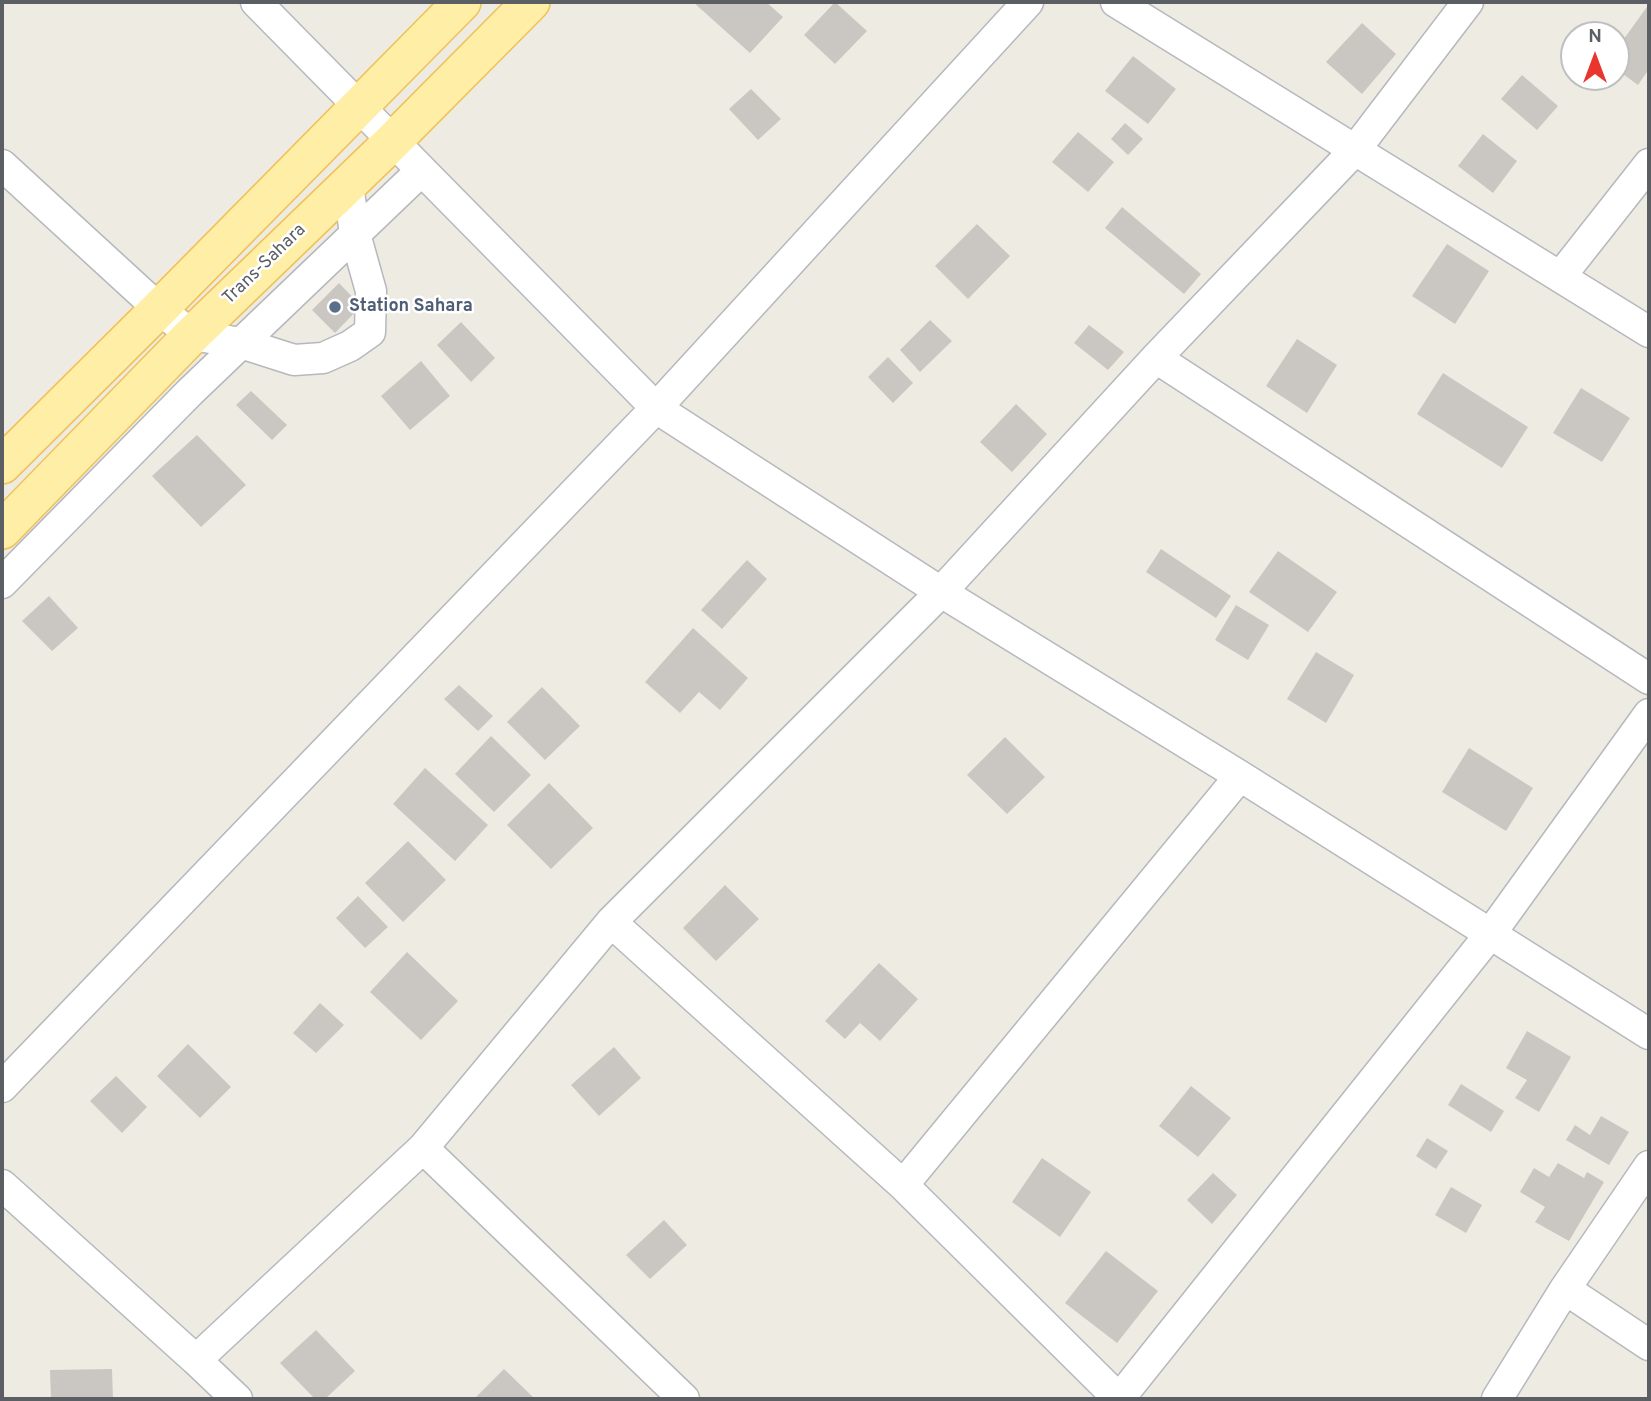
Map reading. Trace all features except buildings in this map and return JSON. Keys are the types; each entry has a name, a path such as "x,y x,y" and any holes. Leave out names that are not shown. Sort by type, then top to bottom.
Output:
{"main road":[{"path":"2,465 462,2"},
{"name":"Trans-Sahara","path":"2,530 192,335 392,142 531,2"}],"street":[{"path":"256,2 656,408 941,592 1240,776 1649,1034"},
{"path":"2,1087 656,408 1028,2"},
{"path":"1116,2 1649,332"},
{"path":"197,1360 422,1148 611,922 941,592 1156,358 1356,150 1468,2"},
{"path":"1560,276 1649,164"},
{"path":"2,165 159,309 192,335 241,343 294,360 323,358 350,346 370,332 371,291 355,234 348,185"},
{"path":"2,583 241,343 421,171"},
{"path":"1156,358 1649,679"},
{"path":"611,922 903,1185 1119,1399 1491,933 1649,714"},
{"path":"903,1185 1240,776"},
{"path":"422,1148 684,1399"},
{"path":"1497,1399 1564,1289 1649,1166"},
{"path":"2,1185 237,1399"},
{"path":"1564,1289 1649,1345"}],"place":[{"name":"Station Sahara","path":"335,307"}]}
